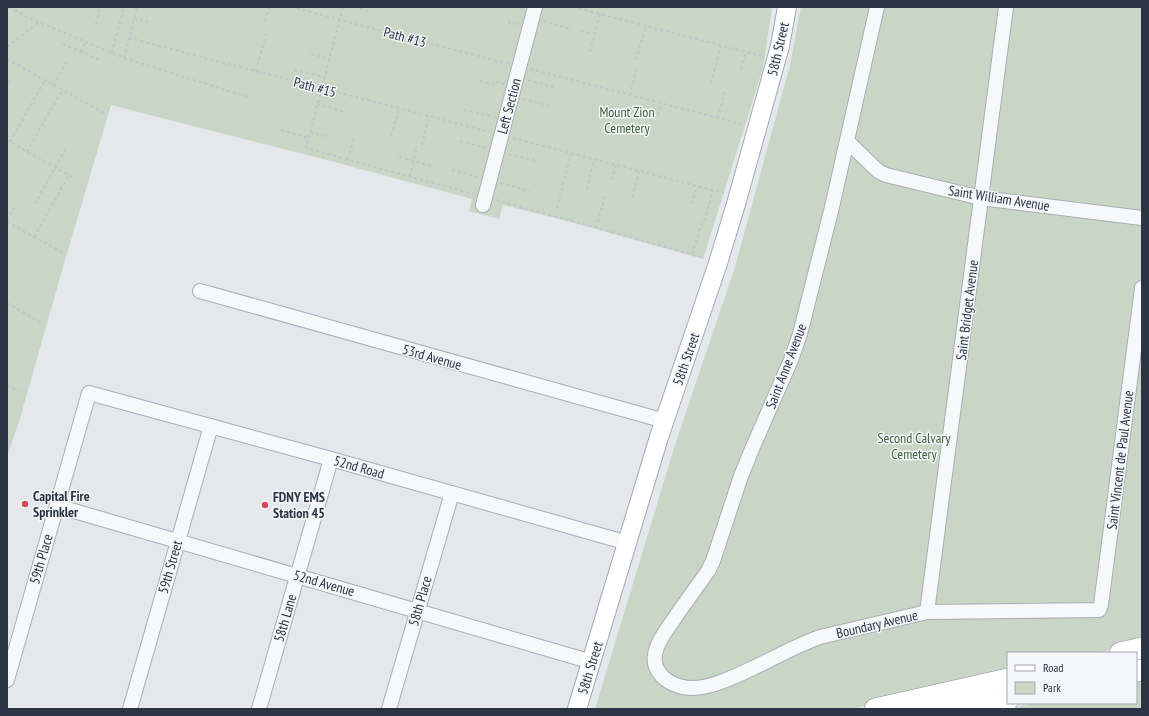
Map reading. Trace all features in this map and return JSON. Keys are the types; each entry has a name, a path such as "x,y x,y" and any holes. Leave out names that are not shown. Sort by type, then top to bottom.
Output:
{"highway":[{"path":"1124,652 1142,648"},
{"path":"875,709 1007,679"},
{"path":"969,709 1007,700"}],"main road":[{"name":"58th Street","path":"577,709 664,421 736,204 780,46 787,7"},
{"path":"928,709 1007,691"}],"street":[{"name":"Saint Anne Avenue","path":"666,679 656,667 655,656 657,648 666,630 713,561 741,476 792,360 806,314 826,233 877,7"},
{"name":"Saint Bridget Avenue","path":"927,612 1006,7"},
{"name":"Left Section","path":"484,201 534,12"},
{"name":"Saint William Avenue","path":"847,141 883,174 981,198 1142,218"},
{"name":"Saint Vincent de Paul Avenue","path":"1100,609 1142,288"},
{"name":"53rd Avenue","path":"200,292 664,421"},
{"name":"52nd Road","path":"89,393 331,459 628,543"},
{"name":"59th Place","path":"7,680 89,393"},
{"name":"59th Street","path":"130,709 211,426"},
{"name":"58th Lane","path":"259,709 331,459"},
{"name":"58th Place","path":"389,709 452,493"},
{"name":"52nd Avenue","path":"57,506 592,662"},
{"name":"Boundary Avenue","path":"666,679 675,685 686,688 707,686 740,674 806,642 820,637 927,612 1093,611 1100,609"}],"path":[{"path":"9,7 29,18 124,58 251,98"},
{"path":"96,24 100,7"},
{"path":"112,53 124,7"},
{"path":"124,58 137,7"},
{"path":"265,22 269,7"},
{"name":"Path #13","path":"292,7 339,20 516,82"},
{"path":"308,12 310,7"},
{"path":"343,7 306,148 410,176 484,201 596,228 702,257"},
{"path":"354,7 369,11"},
{"path":"573,7 762,56"},
{"path":"534,12 571,29"},
{"path":"590,52 600,14"},
{"path":"134,18 148,22"},
{"path":"7,47 39,22"},
{"path":"636,60 646,26"},
{"path":"581,31 594,34"},
{"path":"256,71 266,34"},
{"name":"Path #15","path":"129,38 724,193"},
{"path":"81,52 85,42"},
{"path":"63,44 100,60"},
{"path":"711,83 721,46"},
{"path":"741,69 746,52"},
{"path":"311,54 329,58"},
{"path":"7,59 104,113"},
{"path":"53,85 67,61"},
{"path":"294,70 324,77"},
{"path":"630,95 636,70"},
{"path":"10,142 45,80"},
{"path":"480,81 496,85 497,82 516,82 630,95 742,124"},
{"path":"516,82 554,87"},
{"path":"516,82 553,106"},
{"path":"27,152 62,90"},
{"path":"718,118 725,90"},
{"path":"658,115 661,103"},
{"path":"317,104 345,112"},
{"path":"391,136 399,108"},
{"path":"464,110 506,120"},
{"path":"422,145 429,116"},
{"path":"281,130 308,138"},
{"path":"310,132 326,137"},
{"path":"348,160 355,135"},
{"path":"7,140 74,178"},
{"path":"410,176 417,146"},
{"path":"34,204 66,148"},
{"path":"557,208 571,154"},
{"path":"399,157 431,166"},
{"path":"587,189 594,159"},
{"path":"612,180 616,165"},
{"path":"632,198 639,171"},
{"path":"34,237 68,175"},
{"path":"692,204 696,186"},
{"path":"692,254 713,190"},
{"path":"596,228 605,196"},
{"path":"14,208 7,221 65,254"},
{"path":"7,303 43,324"},
{"path":"7,385 19,392"}],"green space":[{"name":"Mount Zion Cemetery","path":"7,7 772,7 763,68 703,259 567,221 503,205 499,219 469,211 472,199 111,105 19,422 7,456"},
{"name":"Second Calvary Cemetery","path":"801,7 1142,7 1142,642 1100,652 1007,652 1007,673 852,709 595,709 674,448 735,267 790,65"},
{"path":"1142,679 1142,709 1008,709 1030,704 1137,704 1137,680"}],"place":[{"name":"Capital Fire Sprinkler","path":"25,504"},
{"name":"FDNY EMS Station 45","path":"265,505"}]}
